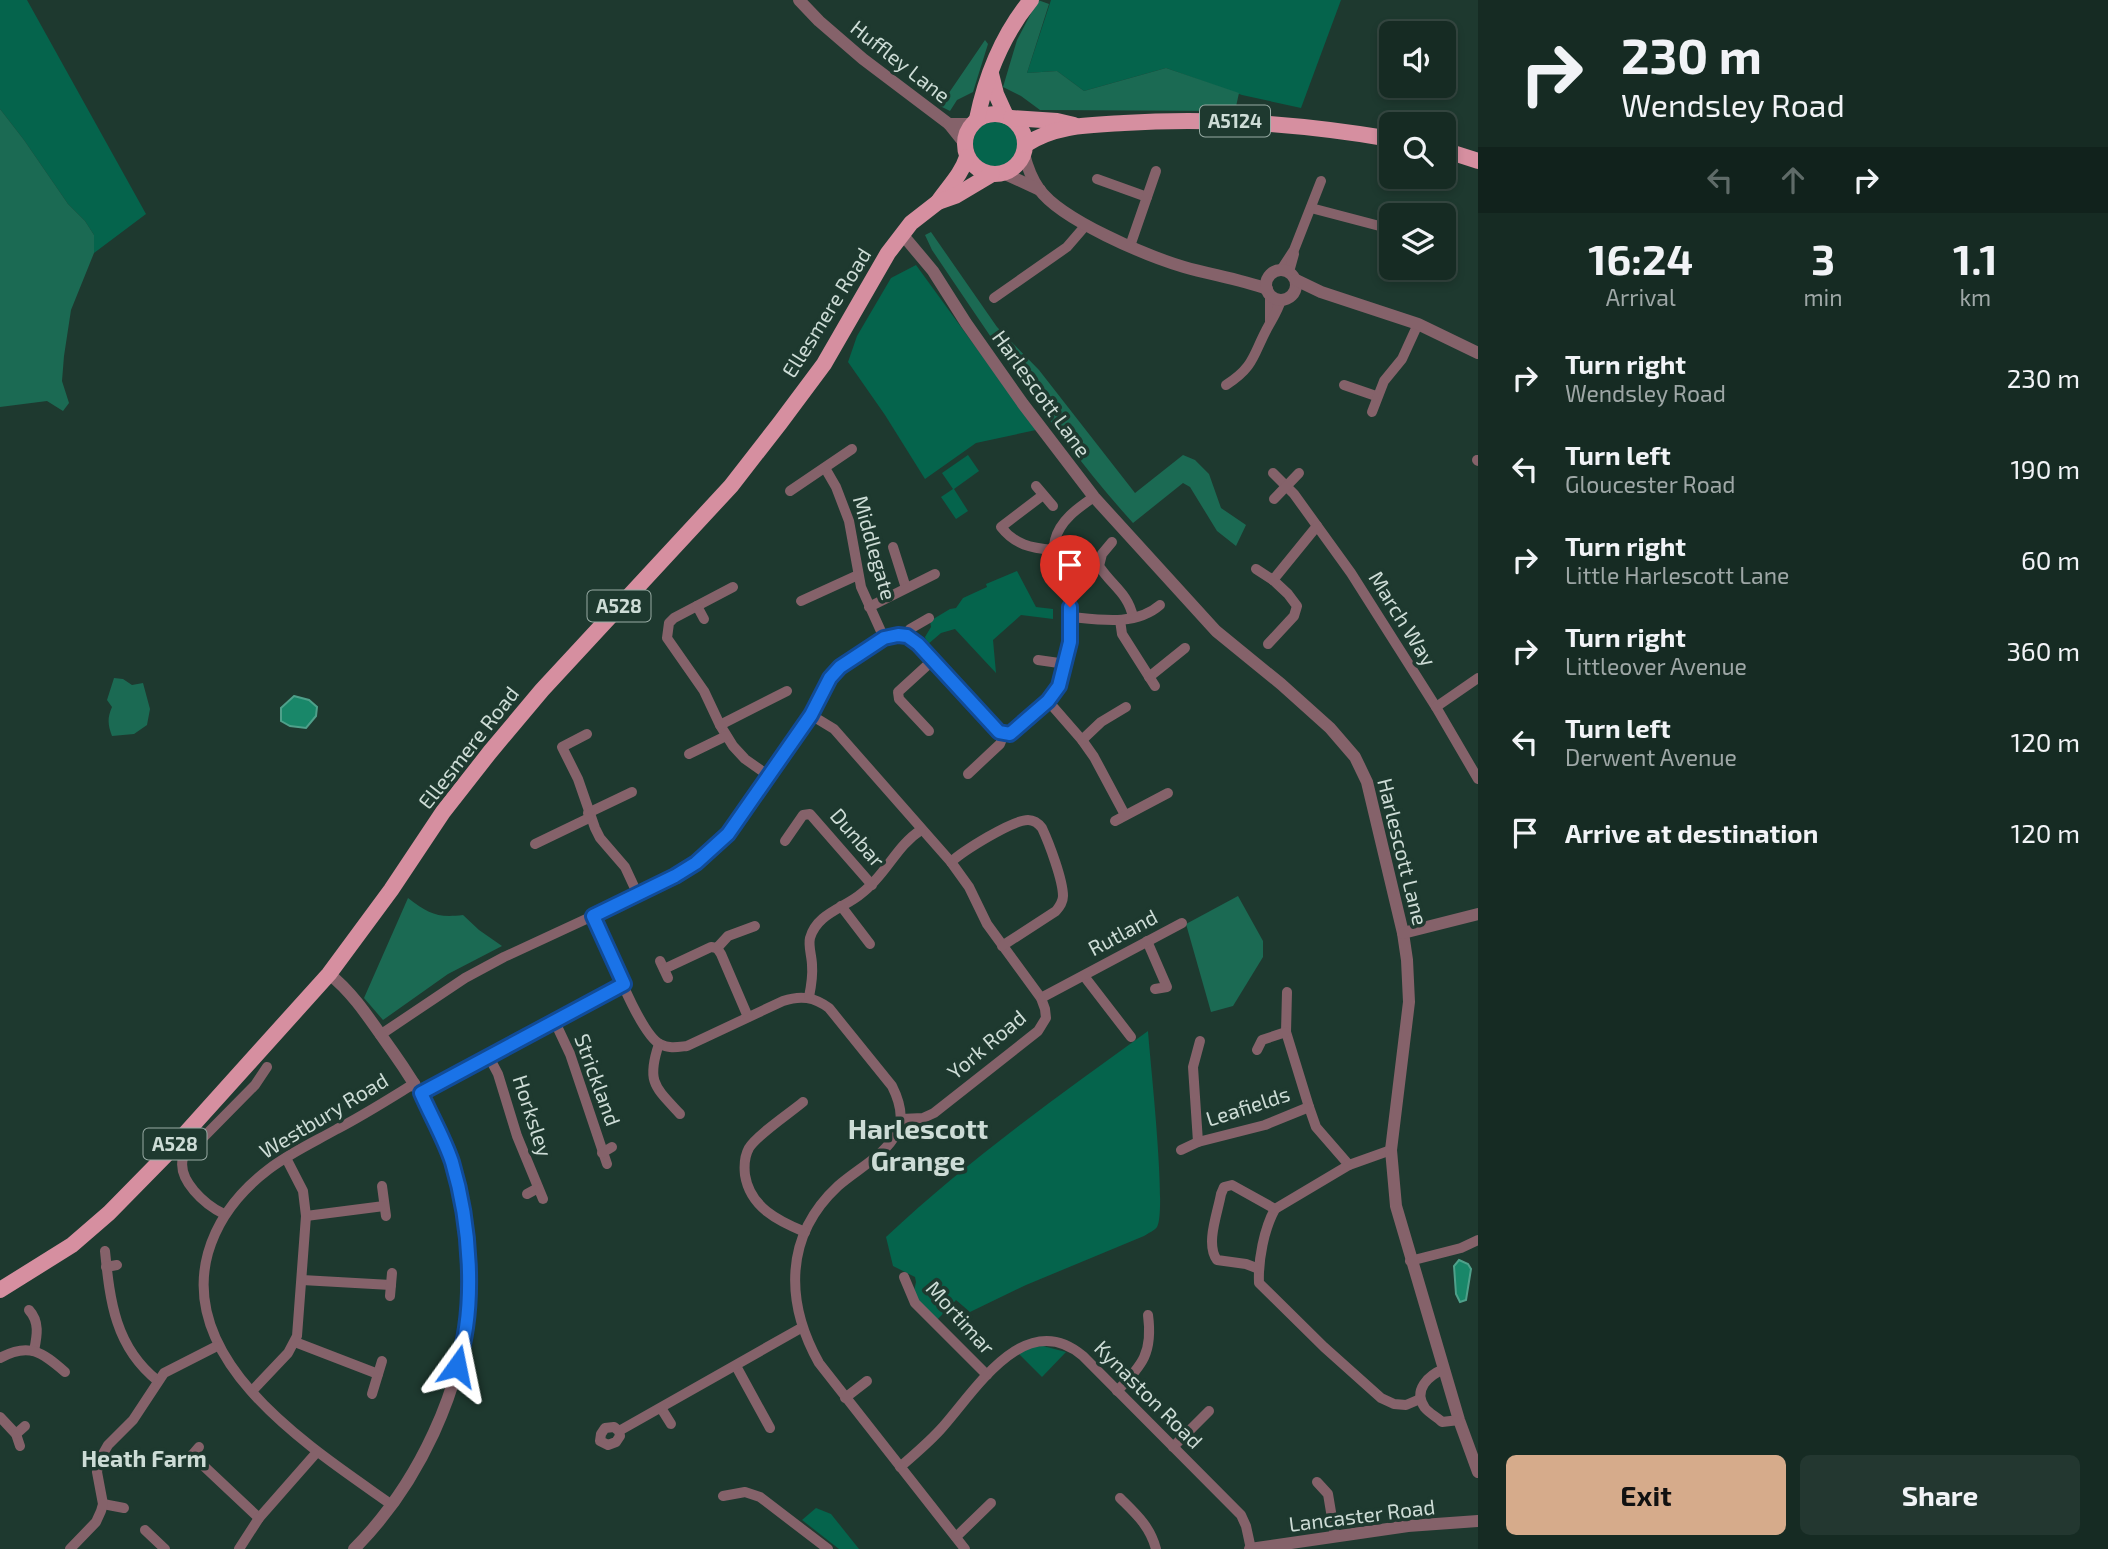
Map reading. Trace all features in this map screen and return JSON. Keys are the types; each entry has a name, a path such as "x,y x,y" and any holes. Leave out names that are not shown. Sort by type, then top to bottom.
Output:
{"main road":[{"path":"991,74 996,94 1009,117 1022,130 1024,149 1019,163 997,174 982,171 973,165 966,150 968,130 974,122 984,86 1008,33 1031,0"},
{"path":"974,122 996,114 1009,117"},
{"name":"A5124","path":"1009,117 1078,125"},
{"name":"A5124","path":"1024,149 1044,134 1078,125 1181,119 1328,128 1379,137"},
{"name":"Ellesmere Road","path":"939,202 946,189 959,176 966,150"},
{"path":"1456,154 1478,160"},
{"name":"Ellesmere Road","path":"0,1290 72,1245 110,1213 329,974 391,890 443,812 490,752 542,690 731,486 780,423 824,364 888,253 902,234 921,213 997,174"}],"street":[{"name":"Huffley Lane","path":"799,0 818,22 905,93 949,124 966,150"},
{"name":"Huffley Lane","path":"949,124 974,122"},
{"path":"1024,149 1032,177 1040,190 1086,225 1180,266 1245,280 1276,291 1321,292"},
{"path":"1130,246 1156,171"},
{"path":"997,174 1040,190"},
{"path":"1097,179 1147,197"},
{"path":"1226,385 1249,367 1270,322 1277,315 1276,291 1289,274 1294,250 1321,181"},
{"path":"1311,208 1379,226"},
{"path":"993,298 1067,247 1086,225"},
{"name":"Harlescott Lane","path":"902,234 933,271 1009,384 1094,497 1216,631 1311,710 1354,757 1367,782 1403,933 1409,1002 1391,1150 1395,1206 1459,1420 1478,1472"},
{"path":"1276,291 1296,288 1289,274"},
{"path":"1289,274 1321,292 1418,324 1478,352"},
{"path":"1372,412 1376,396 1387,376 1402,359 1418,324"},
{"path":"1344,386 1376,396"},
{"path":"790,491 852,449"},
{"name":"Middlegate","path":"825,468 836,487 849,521 858,575 884,638"},
{"name":"March Way","path":"1273,473 1286,485 1351,573 1436,706 1478,779"},
{"path":"1274,499 1299,473"},
{"path":"1053,506 1040,490 1001,527 1010,538 1020,544 1054,550"},
{"path":"380,1035 464,978 675,876 711,850 728,834 769,776 811,715 835,672 851,658 884,638 907,636 933,660 999,732 1014,732 1048,701 1059,686 1066,664 1071,617 1054,550 1056,536 1062,524 1094,497"},
{"path":"1273,580 1317,526"},
{"path":"1112,542 1102,554 1099,566 1128,600 1133,617"},
{"path":"893,547 906,588"},
{"path":"1256,569 1273,580 1297,607 1294,616 1268,644"},
{"path":"869,607 935,574"},
{"path":"801,601 858,575"},
{"path":"733,587 685,611 669,623 667,638 704,691 726,736 745,759 769,776"},
{"path":"1071,617 1120,620 1152,612 1160,605"},
{"path":"697,606 704,619"},
{"path":"907,636 910,629 929,618"},
{"path":"1120,620 1122,634 1152,682 1185,648"},
{"path":"928,725 899,699 898,692 933,660"},
{"path":"1038,660 1066,664"},
{"path":"1436,706 1478,678"},
{"path":"720,725 787,691"},
{"path":"1048,701 1082,740 1125,815"},
{"path":"1082,740 1101,722 1126,707"},
{"name":"York Road","path":"811,715 834,729 950,862 969,887 987,924 1041,998 1045,1009 1045,1017 1038,1031 934,1113 923,1118 901,1119"},
{"path":"587,734 562,747 578,779 589,815 600,838 625,867 638,895"},
{"path":"969,768 1000,744 1004,734"},
{"path":"689,754 726,736"},
{"path":"535,844 632,792"},
{"path":"1115,821 1168,793"},
{"name":"Dunbar","path":"785,841 803,815 810,814 872,884"},
{"path":"950,862 976,844 1019,822 1036,822 1042,828 1062,889 1062,904 1056,911 1002,946"},
{"path":"808,997 813,967 810,939 816,926 825,916 861,895 887,869 910,837 920,830"},
{"path":"841,906 870,944"},
{"path":"1403,933 1478,915"},
{"path":"593,916 644,1028 659,1044 676,1048 687,1046 783,1001 808,997 830,1008 888,1080 897,1096 901,1119 899,1129 893,1140 833,1192 817,1211 805,1232 798,1250 795,1280 797,1312 819,1363 964,1549"},
{"name":"Rutland","path":"1041,998 1182,923"},
{"path":"717,948 728,936 754,926"},
{"path":"1147,941 1171,986 1155,989"},
{"path":"664,969 711,947 717,948 748,1017"},
{"path":"329,974 340,983 418,1088 441,1135 458,1185 466,1243 469,1296 460,1358 448,1397 419,1464 392,1505 354,1549"},
{"name":"Rutland","path":"1084,976 1131,1037"},
{"name":"Westbury Road","path":"392,1505 293,1432 234,1371 218,1346 207,1314 203,1277 211,1240 224,1214 268,1170 286,1158 418,1088 488,1057 624,984"},
{"path":"1287,992 1286,1032 1309,1107 1316,1126 1349,1165"},
{"name":"Strickland","path":"554,1020 607,1150 607,1164"},
{"path":"1257,1050 1259,1038 1286,1032"},
{"name":"Leafields","path":"1198,1142 1193,1067 1199,1041"},
{"path":"659,1044 653,1062 653,1080 662,1095 680,1114"},
{"name":"Horksley","path":"488,1057 498,1074 517,1136 543,1199"},
{"path":"224,1214 207,1204 197,1193 183,1172 182,1161 188,1151 266,1075"},
{"path":"803,1102 749,1147 744,1170 747,1185 755,1200 767,1213 782,1223 805,1232"},
{"name":"Leafields","path":"1181,1150 1198,1142 1265,1125 1309,1107"},
{"path":"1391,1150 1349,1165 1275,1209 1270,1217 1259,1269 1259,1283 1381,1398 1394,1404 1406,1405 1420,1399"},
{"path":"252,1391 295,1342 306,1216 303,1191 286,1158"},
{"path":"1259,1269 1217,1260 1213,1254 1212,1244 1221,1194 1224,1187 1232,1185 1275,1209"},
{"path":"306,1216 385,1211 382,1186"},
{"name":"Horksley","path":"527,1194 538,1188"},
{"path":"1410,1261 1461,1248 1478,1240"},
{"path":"105,1251 112,1266 111,1306 126,1344 158,1381"},
{"path":"302,1279 390,1290 392,1273"},
{"name":"Mortimar","path":"909,1281 915,1303 987,1376"},
{"path":"34,1351 37,1338 35,1312"},
{"path":"1117,1391 1136,1372 1149,1349 1148,1315"},
{"path":"619,1432 802,1328"},
{"name":"Kynaston Road","path":"900,1467 940,1430 999,1362 1026,1345 1047,1341 1068,1346 1080,1353 1241,1515 1246,1525 1250,1549"},
{"path":"295,1342 378,1374"},
{"path":"70,1549 96,1522 103,1504 97,1472 99,1461 108,1445 133,1420 158,1381 172,1368 218,1346"},
{"path":"0,1358 20,1350 34,1351 53,1367 65,1372"},
{"path":"372,1394 382,1361"},
{"path":"736,1366 770,1428"},
{"path":"1444,1369 1431,1374 1423,1385 1420,1399 1425,1409 1442,1422 1459,1420"},
{"path":"845,1398 867,1381"},
{"path":"661,1408 671,1424"},
{"path":"1173,1447 1209,1411"},
{"path":"0,1417 16,1434 20,1446"},
{"path":"16,1434 25,1426"},
{"path":"239,1549 259,1518 317,1452"},
{"path":"193,1454 259,1518"},
{"path":"1317,1482 1328,1494 1335,1536"},
{"path":"723,1496 745,1492 760,1497 828,1549"},
{"path":"1120,1498 1144,1521 1156,1549"},
{"path":"956,1537 991,1503"},
{"path":"103,1504 124,1508"},
{"name":"Lancaster Road","path":"1250,1549 1408,1526 1478,1521"},
{"path":"145,1530 165,1549"}],"shaded area":[{"path":"0,0 27,0 146,214 94,253 94,235 85,221 68,204 0,109"},
{"path":"1038,0 1049,4 1027,73 1057,71 1084,91 1166,68 1239,93 1235,111 1040,110 1003,87 1017,40"},
{"path":"1051,0 1341,0 1301,108 1242,95 1166,68 1084,91 1057,71 1027,73"},
{"path":"985,40 988,44 973,92 957,100 950,111 940,106"},
{"path":"0,109 68,204 85,221 94,235 94,253 71,310 62,381 69,403 63,411 47,401 0,407"},
{"path":"996,121 1012,128 1019,144 1012,160 996,167 980,160 973,144 980,128"},
{"path":"931,232 997,327 1039,370 1135,493 1183,455 1195,460 1209,474 1221,508 1246,525 1236,546 1217,531 1190,487 1183,483 1133,523 1053,425 1004,355 932,250 925,235"},
{"path":"916,265 1036,430 976,443 925,479 848,362 857,336 891,278"},
{"path":"968,455 979,471 954,489 968,511 956,519 941,497 953,489 942,473"},
{"path":"1017,571 1036,607 1053,609 1053,619 1021,615 993,640 996,673 955,629 941,633 927,645 925,637 931,627 930,621 956,608 963,598 987,587 986,584"},
{"path":"114,678 123,679 132,685 143,683 150,709 147,725 134,734 112,736 109,715 112,707 107,700"},
{"path":"294,696 309,700 317,707 316,716 306,728 290,726 281,721 281,708"},
{"path":"1238,896 1263,941 1263,957 1233,1006 1211,1012 1186,924"},
{"path":"408,898 434,914 463,915 502,946 448,974 383,1020 364,998"},
{"path":"1148,1031 1159,1166 1160,1215 1157,1227 1144,1236 1026,1285 970,1312 956,1300 937,1320 913,1295 915,1277 893,1266 886,1237 981,1156"},
{"path":"1459,1260 1468,1264 1471,1269 1466,1300 1460,1302 1456,1294 1454,1266"},
{"path":"1043,1346 1066,1352 1042,1377 1018,1353 1030,1347"},
{"path":"816,1508 831,1514 859,1549 839,1549 802,1520"}],"district":[{"name":"Harlescott Grange","path":"918,1145"},
{"name":"Heath Farm","path":"144,1459"}],"route":[{"path":"457,1366 464,1338 469,1296 464,1222 451,1160 421,1093 624,984 593,916 675,876 696,863 728,834 818,704 830,678 851,658 884,638 907,636 918,644 999,732 1010,734 1048,701 1059,686 1070,642 1070,607"}]}
